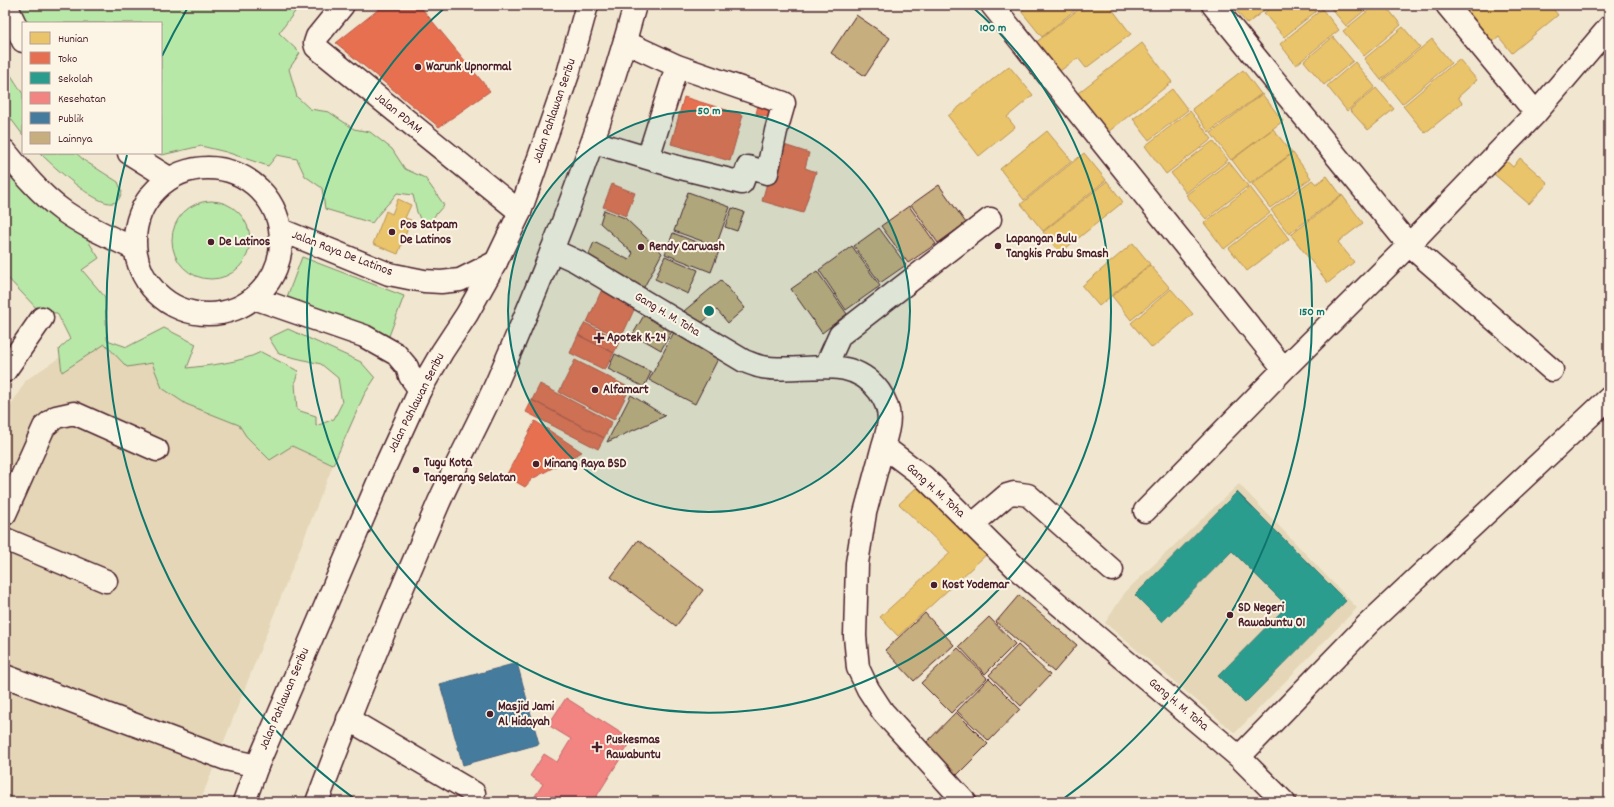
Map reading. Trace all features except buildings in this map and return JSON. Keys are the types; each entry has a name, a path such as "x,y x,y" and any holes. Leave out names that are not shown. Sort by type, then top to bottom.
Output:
{"street":[{"path":"6,5 22,39"},
{"name":"Jalan PDAM","path":"343,5 317,37 315,43 316,47 520,212"},
{"path":"316,802 348,719 437,507 478,425 552,250 594,142 635,5"},
{"path":"992,5 1284,369"},
{"path":"1213,5 1409,245 1552,370"},
{"path":"1447,5 1536,112"},
{"name":"Jalan Pahlawan Seribu","path":"244,802 257,766 383,471 420,390 442,352 467,314 496,262 520,212 568,74 585,7"},
{"path":"1145,511 1284,369 1409,245 1536,112 1609,28"},
{"path":"594,142 742,183 748,167 767,173 784,103 677,66 625,42"},
{"path":"648,158 677,66"},
{"path":"5,151 23,173 62,211 135,249"},
{"path":"131,154 169,178"},
{"name":"Jalan Raya De Latinos","path":"208,167 229,170 248,179 264,192 275,210 281,230 281,249 277,268 267,285 254,298 235,310 213,314 191,312 170,304 153,289 141,270 135,249 136,228 141,208 153,191 169,178 188,170 208,167"},
{"path":"826,366 840,335 990,219"},
{"name":"Jalan Raya De Latinos","path":"281,230 390,274 424,281 441,282 460,280 496,262"},
{"name":"Gang H. M. Toha","path":"552,250 576,260 744,360 762,367 781,368 826,366 861,374 874,385 882,396 889,412 889,428 883,446 924,477 1017,569 1239,757 1284,802"},
{"path":"254,298 364,336 396,354 420,390"},
{"path":"5,371 42,318"},
{"path":"1239,757 1368,624 1609,398"},
{"path":"5,514 44,428 56,417 74,413 157,450"},
{"path":"883,446 865,514 857,563 855,636 858,668 868,689 883,712 965,802"},
{"path":"972,525 1007,495 1022,493 1028,495 1112,570"},
{"path":"5,539 106,581"},
{"path":"5,676 226,759 257,766"},
{"path":"348,719 474,793"}],"shaded area":[{"path":"107,340 186,368 174,391 333,465 200,802 5,802 5,415 26,380 71,350"},
{"name":"SD Negeri Rawabuntu 01","path":"1239,484 1357,608 1235,733 1105,623 1126,591"}],"green space":[{"path":"17,5 300,5 279,33 300,53 289,69 297,97 310,109 329,112 354,129 370,132 392,149 405,169 425,178 444,205 424,228 417,212 413,195 397,193 372,223 325,209 322,188 305,176 297,159 277,155 268,166 226,152 201,146 162,155 160,154 162,154 162,22 26,22"},
{"path":"5,66 22,92 22,134 5,111"},
{"path":"41,154 77,154 85,161 118,182 122,192 119,199 113,203 105,202 96,198 75,184"},
{"path":"5,158 87,231 90,244 99,258 82,270 105,297 107,340 127,347 164,328 196,344 187,368 215,365 244,359 261,352 298,371 295,383 297,410 316,416 316,426 334,419 342,403 338,378 321,364 279,354 269,338 288,329 361,362 375,378 364,395 333,465 292,446 270,460 246,436 239,425 186,404 162,388 152,363 127,367 105,344 62,372 59,349 70,339 57,313 40,312 5,275"},
{"name":"De Latinos","path":"211,201 226,204 239,212 247,225 250,240 247,255 239,268 226,276 211,279 196,276 183,268 175,255 172,240 175,225 183,212 196,204"},
{"path":"302,257 404,296 389,336 287,297"}],"place":[{"name":"Warunk Upnormal","path":"418,67"},
{"name":"Pos Satpam De Latinos","path":"392,232"},
{"name":"De Latinos","path":"211,242"},
{"name":"Lapangan Bulu Tangkis Prabu Smash","path":"998,246"},
{"name":"Rendy Carwash","path":"641,247"},
{"name":"Apotek K-24","path":"599,338"},
{"name":"Alfamart","path":"595,390"},
{"name":"Minang Raya BSD","path":"536,464"},
{"name":"Tugu Kota Tangerang Selatan","path":"416,470"},
{"name":"Kost Yodemar","path":"934,585"},
{"name":"SD Negeri Rawabuntu 01","path":"1230,615"},
{"name":"Masjid Jami Al Hidayah","path":"490,714"},
{"name":"Puskesmas Rawabuntu","path":"597,747"}]}
